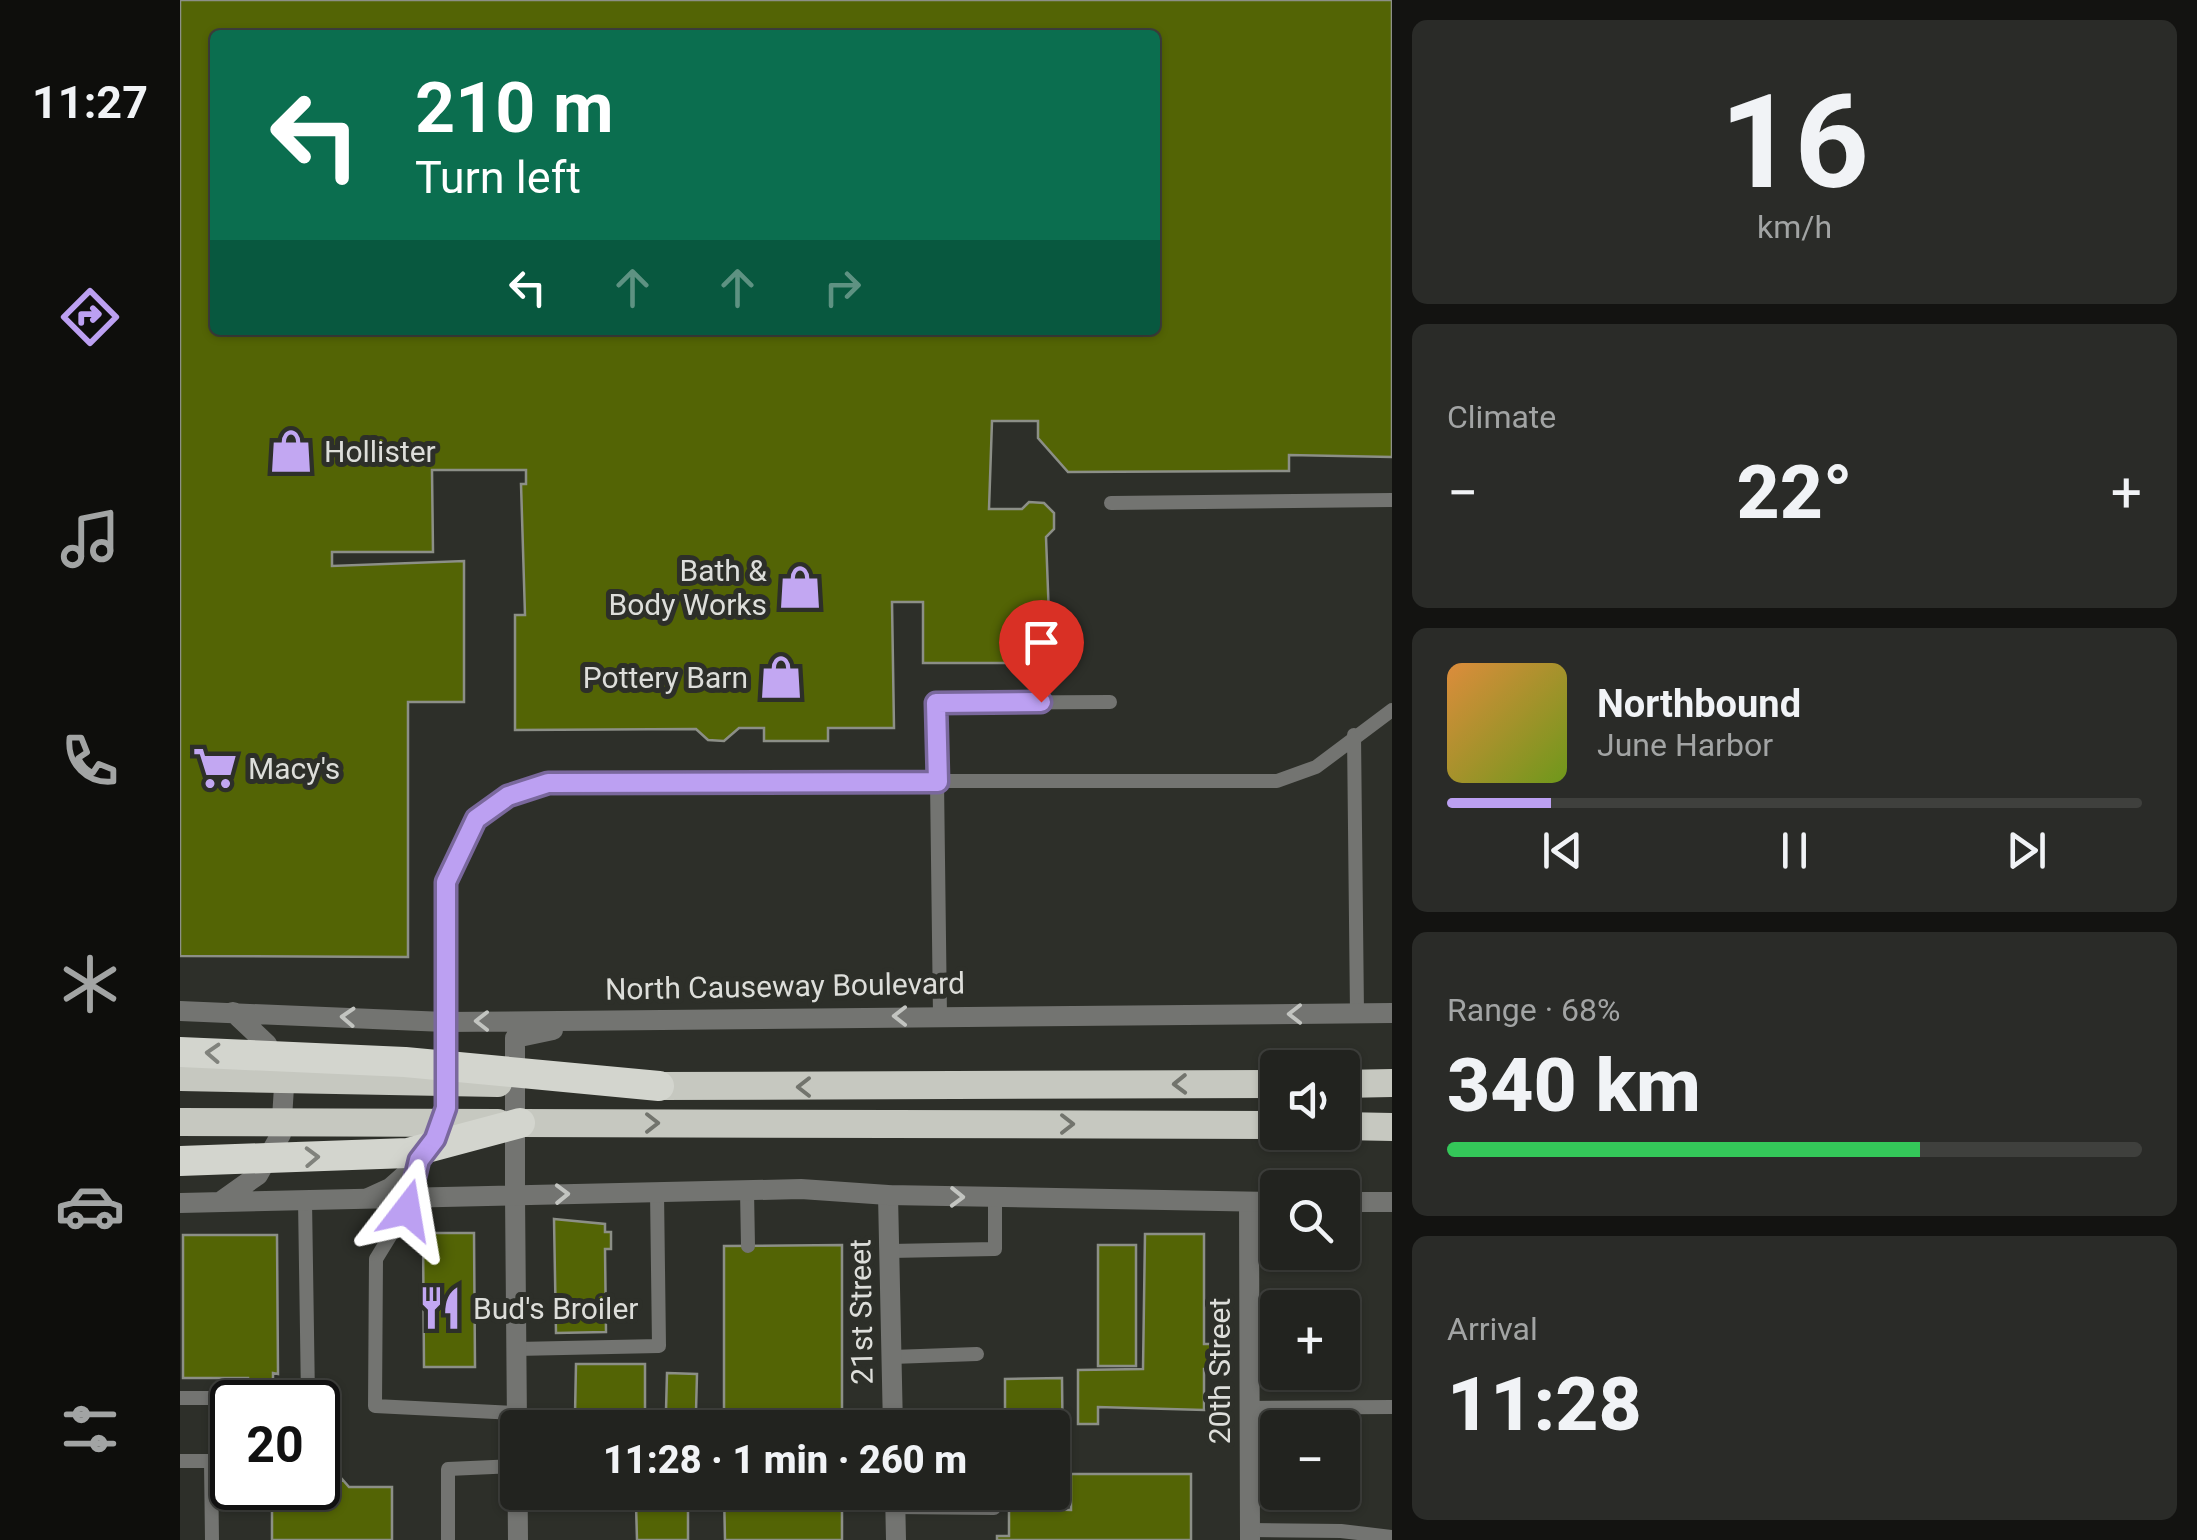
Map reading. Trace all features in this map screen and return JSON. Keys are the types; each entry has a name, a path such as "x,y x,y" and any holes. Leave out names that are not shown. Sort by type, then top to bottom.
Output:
{"highway":[{"path":"180,1052 405,1062 659,1086"},
{"path":"180,1077 659,1086 1260,1084"},
{"path":"1360,1083 1392,1082"},
{"path":"180,1122 1260,1125"},
{"path":"180,1161 408,1154 520,1123"},
{"path":"1360,1126 1392,1127"}],"street":[{"name":"North Causeway Boulevard","path":"180,1010 445,1022 1392,1013"},
{"path":"220,1202 258,1175 281,1134 284,1088 267,1044 233,1012"},
{"path":"517,1410 515,1038 589,1022"},
{"path":"180,1203 747,1190 1260,1202"},
{"name":"21st Street","path":"888,1195 893,1410"},
{"name":"20th Street","path":"1249,1202 1250,1535"},
{"path":"1360,1202 1392,1202"},
{"path":"518,1510 518,1540"},
{"path":"895,1510 896,1540"}],"lane":[{"path":"1111,503 1392,500"},
{"path":"940,1016 936,703 1110,702"},
{"path":"360,1198 389,1185 419,1160 435,1139 446,1108 446,882 476,819 508,796 548,783 572,781 1277,780 1316,767 1354,734 1392,710"},
{"path":"1354,734 1357,1013"},
{"path":"419,1160 414,1197 376,1258 375,1406 500,1413"},
{"path":"747,1190 748,1246"},
{"path":"516,1349 659,1346 658,1192"},
{"path":"890,1251 995,1249 995,1198"},
{"path":"305,1200 308,1380"},
{"path":"892,1356 977,1354"},
{"path":"180,1398 210,1398"},
{"path":"1250,1408 1392,1407"},
{"path":"180,1462 211,1462 212,1540"},
{"path":"448,1540 448,1469 500,1467"},
{"path":"1250,1535 1361,1532 1392,1538"}],"building":[{"path":"180,0 1392,0 1392,457 1289,455 1289,471 1068,472 1038,438 1038,421 992,421 989,509 1022,509 1029,502 1044,503 1054,513 1054,529 1046,537 1050,644 1026,667 1022,663 923,663 923,602 892,602 894,728 828,728 828,741 764,741 764,728 739,728 724,741 708,740 696,729 515,730 515,615 525,615 521,484 526,484 526,470 432,470 433,552 332,552 332,566 464,561 464,702 408,702 408,957 180,956"},
{"path":"554,1219 605,1224 605,1232 611,1232 611,1249 605,1249 606,1332 556,1333"},
{"path":"423,1233 474,1233 475,1367 424,1367"},
{"path":"1145,1234 1204,1234 1204,1344 1214,1344 1214,1369 1204,1369 1204,1410 1098,1407 1098,1424 1078,1424 1078,1370 1143,1369"},
{"path":"183,1235 277,1235 278,1374 273,1373 273,1380 183,1378"},
{"path":"842,1245 842,1410 724,1410 724,1246"},
{"path":"1098,1245 1136,1245 1136,1366 1098,1366"},
{"path":"576,1364 645,1364 645,1410 575,1410"},
{"path":"667,1373 697,1374 696,1410 666,1410"},
{"path":"1062,1378 1062,1410 1005,1410 1005,1379"},
{"path":"1071,1474 1191,1474 1191,1540 997,1540 997,1536 1009,1536 1009,1510 1071,1510"},
{"path":"342,1479 349,1487 392,1487 392,1540 272,1540 272,1510 340,1510"},
{"path":"636,1510 688,1510 688,1540 637,1540"},
{"path":"724,1510 842,1510 842,1540 725,1540"}],"place":[{"name":"Hollister","path":"291,451"},
{"name":"Bath & Body Works","path":"800,587"},
{"name":"Pottery Barn","path":"781,677"},
{"name":"Macy's","path":"215,768"},
{"name":"Bud's Broiler","path":"440,1308"}],"route":[{"path":"407,1210 414,1197 419,1160 435,1139 446,1108 446,882 476,819 508,796 548,783 572,781 938,782 936,703 1041,702"}]}
